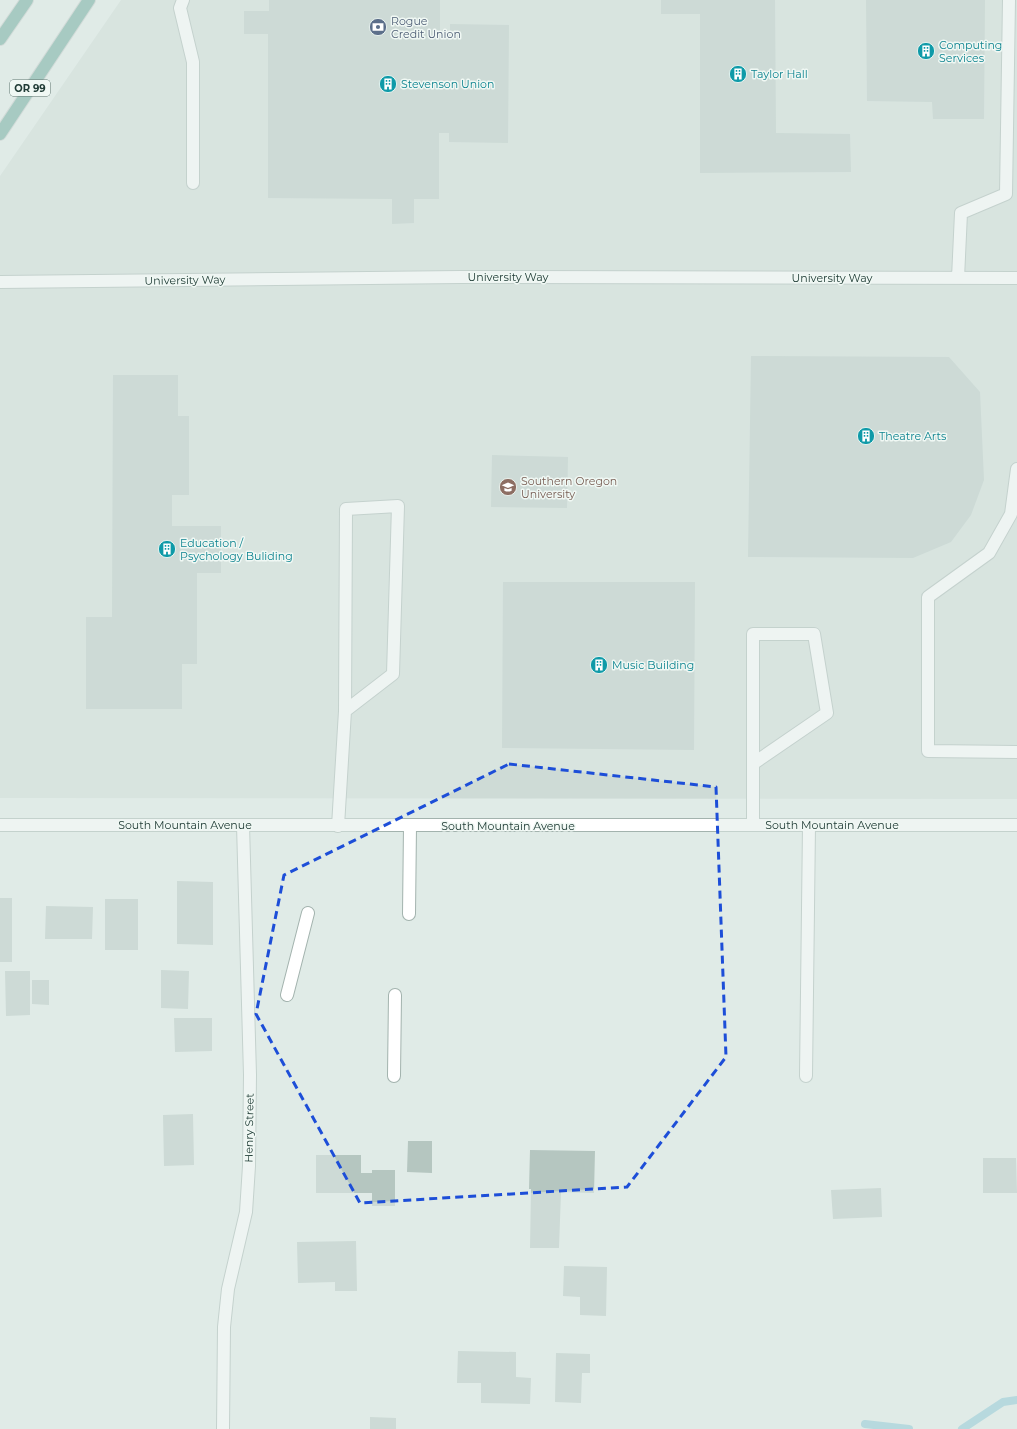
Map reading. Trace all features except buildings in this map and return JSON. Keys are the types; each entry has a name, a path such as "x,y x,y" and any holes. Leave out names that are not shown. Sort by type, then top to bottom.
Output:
{"main road":[{"path":"0,39 27,0"},
{"name":"OR 99","path":"0,134 89,0"}],"street":[{"path":"183,0 180,8 193,62 193,183"},
{"path":"958,278 961,213 1006,194 1008,0"},
{"name":"University Way","path":"0,282 461,277 1017,278"},
{"path":"1017,469 1011,514 989,553 928,597 928,751 1017,752"},
{"path":"338,826 345,712 346,509 398,506 393,674 345,712"},
{"path":"753,825 753,634 814,634 827,713 754,762"},
{"name":"South Mountain Avenue","path":"0,825 1017,825"},
{"name":"Henry Street","path":"223,1429 224,1327 228,1289 246,1212 249,1166 250,1075 243,825"},
{"path":"806,1076 809,825"},
{"path":"409,914 410,826"},
{"path":"288,995 308,913"},
{"path":"394,1076 395,995"}],"highlighted area":[{"path":"509,764 716,787 726,1057 627,1187 360,1203 256,1014 284,875"}],"shaded area":[{"name":"Southern Oregon University","path":"121,0 1017,0 1017,799 0,798 0,176"}],"waterway":[{"path":"962,1429 1003,1402 1017,1400"},
{"path":"865,1424 909,1429"}],"place":[{"name":"Rogue Credit Union","path":"378,27"},
{"name":"Computing Services","path":"926,51"},
{"name":"Taylor Hall","path":"738,74"},
{"name":"Stevenson Union","path":"388,84"},
{"name":"Theatre Arts","path":"866,436"},
{"name":"Southern Oregon University","path":"508,487"},
{"name":"Education / Psychology Buliding","path":"167,549"},
{"name":"Music Building","path":"599,665"}]}
